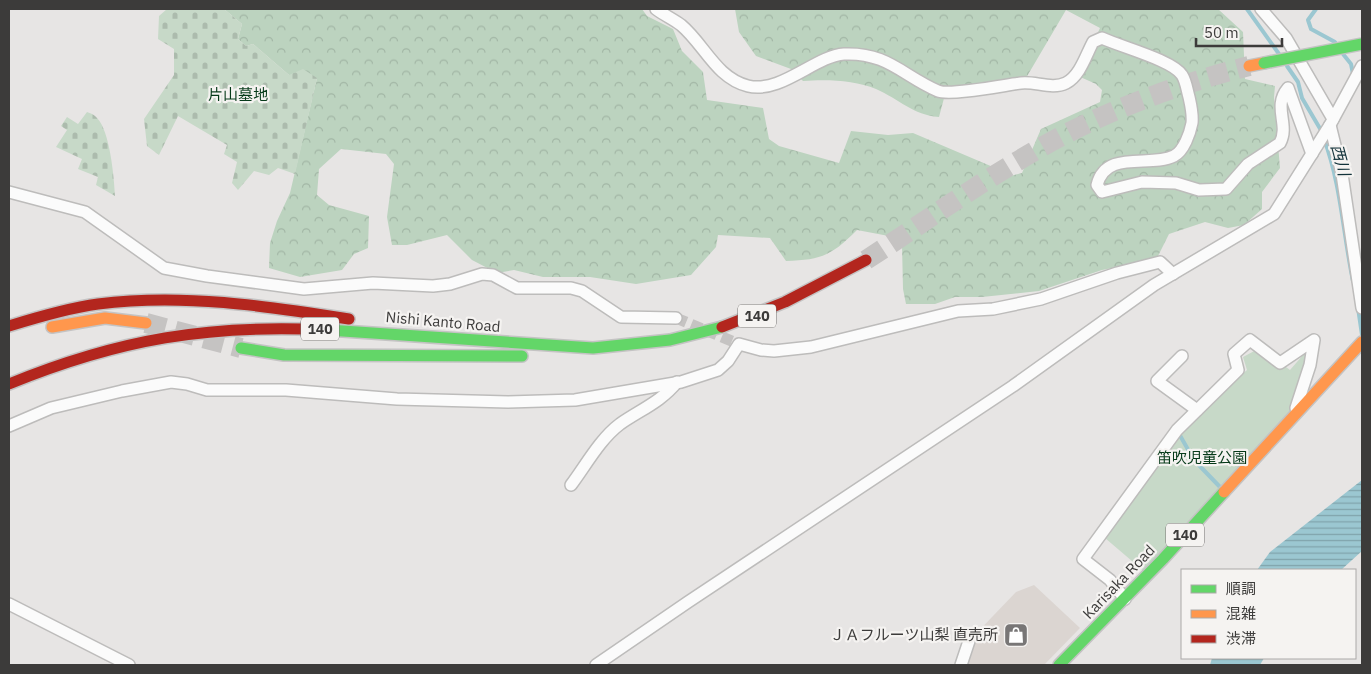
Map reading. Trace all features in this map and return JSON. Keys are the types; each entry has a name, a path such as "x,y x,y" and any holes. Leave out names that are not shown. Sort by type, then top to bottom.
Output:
{"highway":[{"path":"1249,66 1362,44"},
{"name":"Nishi Kanto Road","path":"9,384 90,354 137,342 180,334 226,330 321,329 587,347 639,346 700,334 759,315 812,290 866,260"},
{"path":"9,326 86,305 130,299 179,298 242,303 438,332 587,347"},
{"path":"44,330 70,322 105,318 146,323"},
{"name":"Karisaka Road","path":"1059,665 1125,599 1298,414 1362,342"},
{"path":"241,348 284,355 415,354 536,357 586,354 639,346"}],"street":[{"path":"656,9 682,26 727,76 747,86 758,87 794,77 835,56 845,54 875,58 890,63 940,92 1027,82 1060,85 1068,82 1078,71 1093,42 1102,38 1166,62 1182,75 1188,90 1192,113 1188,137 1176,155 1166,159 1125,161 1112,166 1099,178 1097,185 1102,192 1142,182 1176,183 1199,190 1226,189 1248,164 1280,143 1283,131 1280,102 1281,96 1288,88 1301,119 1312,154"},
{"path":"1262,9 1286,38 1331,122 1342,174 1362,308"},
{"path":"596,665 1021,381 1154,285 1274,214 1312,154 1362,66"},
{"path":"9,192 85,212 164,268 206,276 304,289 373,283 433,286 450,284 482,274 492,275 517,288 571,288 582,291 621,317 676,318"},
{"path":"9,426 51,408 122,391 171,382 187,384 207,390 286,390 378,398 508,402 574,400 677,382 718,370 728,362 739,344 774,351 811,347 958,311 993,309 1041,299 1117,273 1160,262 1173,274"},
{"path":"1125,599 1110,580 1083,560 1177,430 1238,370 1234,354 1250,340 1280,363 1314,340 1310,365 1296,408 1298,414"},
{"path":"1182,356 1156,381 1197,410"},
{"path":"571,485 610,433 620,424 666,396 677,382"},
{"path":"9,604 129,665"},
{"path":"961,665 969,641"}],"shaded area":[{"path":"1034,585 1080,628 1044,665 961,665 969,641 1016,592"}],"green space":[{"name":"片山墓地","path":"167,9 224,9 242,24 238,39 246,46 253,44 289,75 303,69 317,78 295,174 278,168 269,175 254,171 238,190 232,183 237,162 224,154 227,145 178,116 159,155 147,146 144,119 174,75 174,49 158,39 159,16"},
{"path":"224,9 642,9 647,16 673,29 682,51 703,72 707,100 763,108 769,139 779,146 839,163 851,131 888,135 913,133 993,167 999,179 1022,173 1041,129 1100,102 1102,90 1096,84 1078,76 1100,28 1066,10 1026,78 947,87 939,117 914,110 868,86 840,81 803,81 791,69 756,56 739,32 735,9 1218,9 1243,32 1245,79 1275,86 1274,97 1280,168 1262,192 1262,209 1244,225 1228,228 1205,222 1169,234 1158,256 1137,263 1102,270 1039,291 982,297 955,297 935,304 906,304 903,289 902,245 894,237 857,230 833,251 809,259 786,261 770,238 718,235 716,247 691,275 636,284 590,277 543,277 514,270 497,273 472,260 447,235 407,245 392,245 387,217 394,164 386,154 341,149 319,169 317,195 329,205 369,216 368,248 354,254 342,270 300,277 269,268 270,243 277,221 290,193 317,78 289,75 253,44 246,46 238,39 242,24"},
{"path":"87,112 96,117 105,133 114,178 115,196 96,185 98,177 78,169 82,159 56,147 67,130 61,126 67,117 78,124"},
{"name":"笛吹児童公園","path":"1310,347 1291,410 1146,573 1105,538 1177,430 1247,370 1243,357 1260,348 1290,370"}],"water":[{"path":"1362,480 1362,551 1342,569 1258,569 1270,552"},
{"path":"1212,659 1263,659 1260,665 1210,665"}],"waterway":[{"name":"西川","path":"1247,9 1279,54"},
{"path":"1316,9 1308,20 1311,29 1335,42"},
{"path":"1343,54 1351,64 1353,74"},
{"name":"西川","path":"1287,66 1298,82 1302,98 1322,132"},
{"name":"西川","path":"1324,139 1338,191 1353,281"},
{"name":"西川","path":"1358,308 1362,335"},
{"path":"1178,432 1194,460 1220,487"}],"tunnel":[{"path":"866,260 1009,166 1081,126 1151,96 1249,66"},
{"path":"676,318 739,344"},
{"path":"146,323 241,348"}],"traffic: fast":[{"path":"1264,63 1362,44"},
{"path":"328,330 593,348 670,340 722,327"},
{"path":"241,348 284,355 522,356"},
{"path":"1059,665 1163,559 1224,492"}],"traffic: slow":[{"path":"1249,66 1264,63"},
{"path":"52,327 105,318 146,323"},
{"path":"1224,492 1362,342"}],"traffic: jam":[{"path":"722,327 785,302 866,260"},
{"path":"9,326 53,313 98,304 161,300 192,300 255,306 349,319"},
{"path":"9,384 89,356 165,338 243,330 328,330"}],"place":[{"name":"ＪＡフルーツ山梨 直売所","path":"1016,635"}]}
